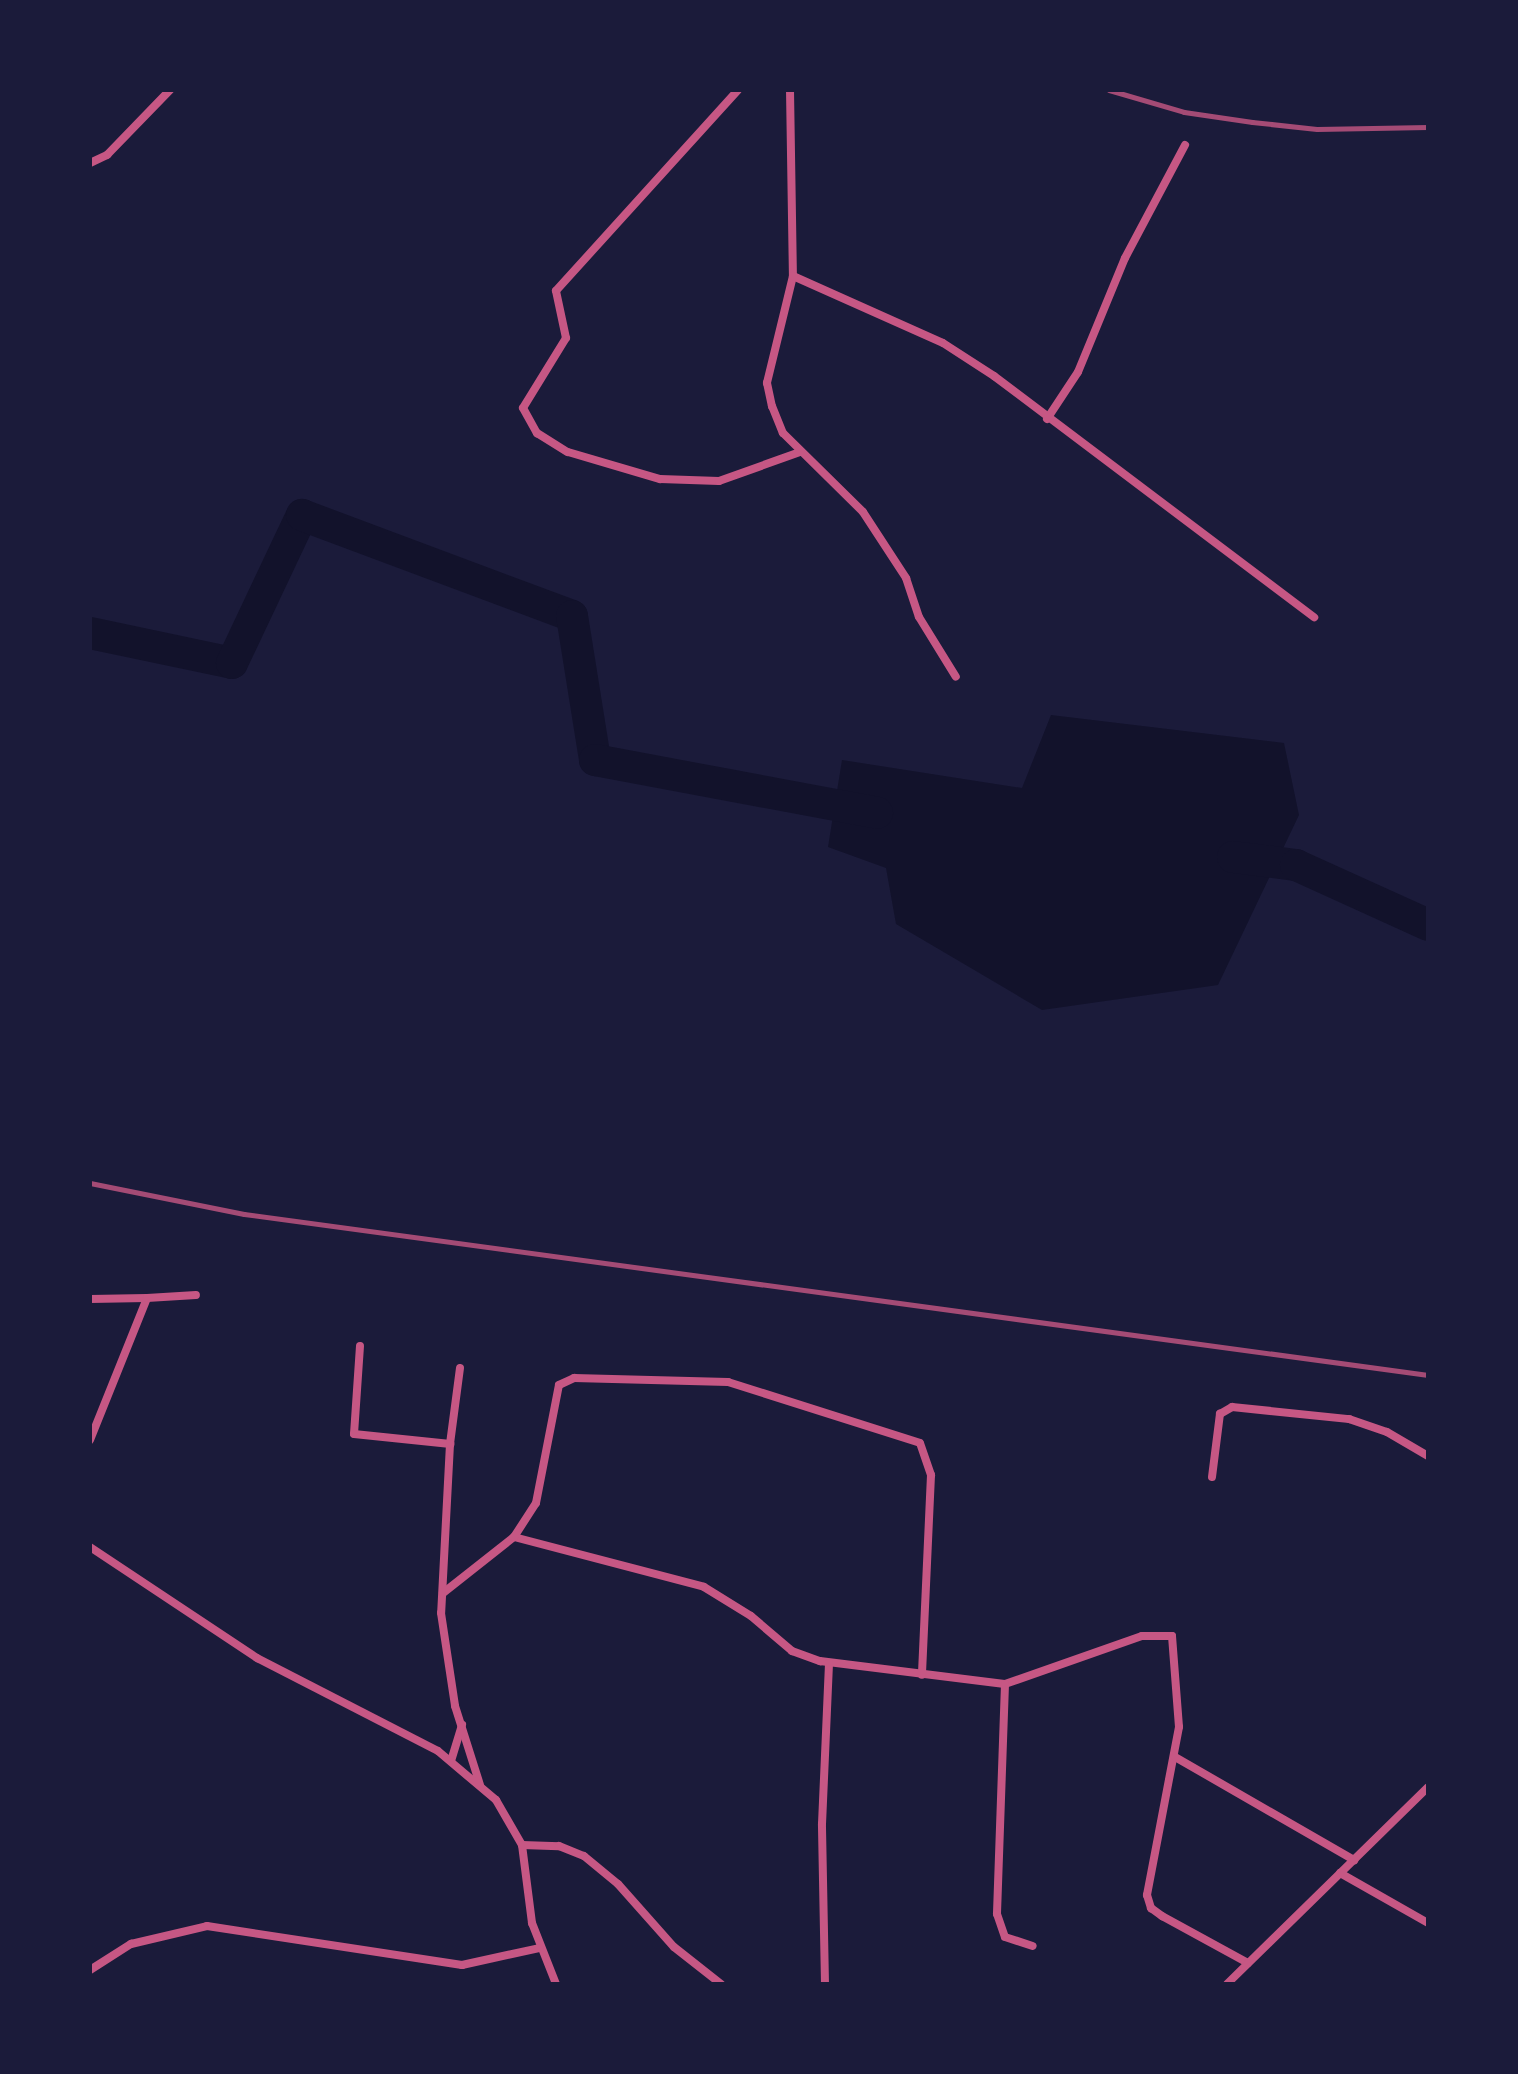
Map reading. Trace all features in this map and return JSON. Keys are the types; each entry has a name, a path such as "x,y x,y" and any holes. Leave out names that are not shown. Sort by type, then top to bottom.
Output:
{"street":[{"path":"90,163 107,155 170,90"},
{"path":"738,90 556,291 566,338 523,408 537,433 568,452 660,479 719,481 800,452"},
{"path":"790,90 793,276 767,383 783,433 863,512 906,578 919,617 956,677"},
{"path":"1047,419 1078,372 1125,258 1185,145"},
{"path":"793,276 943,343 1314,617"},
{"path":"90,1299 196,1295"},
{"path":"90,1440 138,1311 147,1298"},
{"path":"360,1346 354,1434 450,1444"},
{"path":"460,1368 450,1444 444,1635 462,1724 481,1786"},
{"path":"443,1593 514,1537 541,1492 553,1393 566,1380 688,1379 767,1390 920,1443 931,1475 922,1675"},
{"path":"1212,1477 1220,1414 1232,1407 1349,1419 1387,1432 1428,1456"},
{"path":"514,1537 704,1587 751,1616 792,1651 829,1663 1005,1684 1165,1633 1172,1636 1179,1698 1175,1757 1147,1895 1151,1908 1248,1963"},
{"path":"90,1547 257,1658 361,1708 451,1761 481,1786 510,1817 522,1845 539,1948 556,1984"},
{"path":"825,1984 822,1839 829,1663"},
{"path":"1005,1684 997,1914 1005,1937 1033,1946"},
{"path":"451,1761 462,1724"},
{"path":"1175,1757 1354,1860"},
{"path":"1227,1984 1428,1787"},
{"path":"522,1845 559,1846 584,1856 618,1884 674,1947 721,1984"},
{"path":"1340,1873 1428,1923"},
{"path":"90,1970 131,1944 207,1926 462,1965 539,1948"}],"shaded area":[{"path":"1051,715 1284,743 1299,815 1218,985 1042,1010 896,924 886,868 828,847 842,760 1022,788"}],"waterway":[{"path":"90,633 232,663 302,515 572,616 595,760 877,813"},
{"path":"1233,857 1296,865 1428,925"}],"railway":[{"path":"1109,90 1184,112 1252,122 1317,129 1428,127"},
{"path":"90,1183 244,1214 1428,1375"}]}
